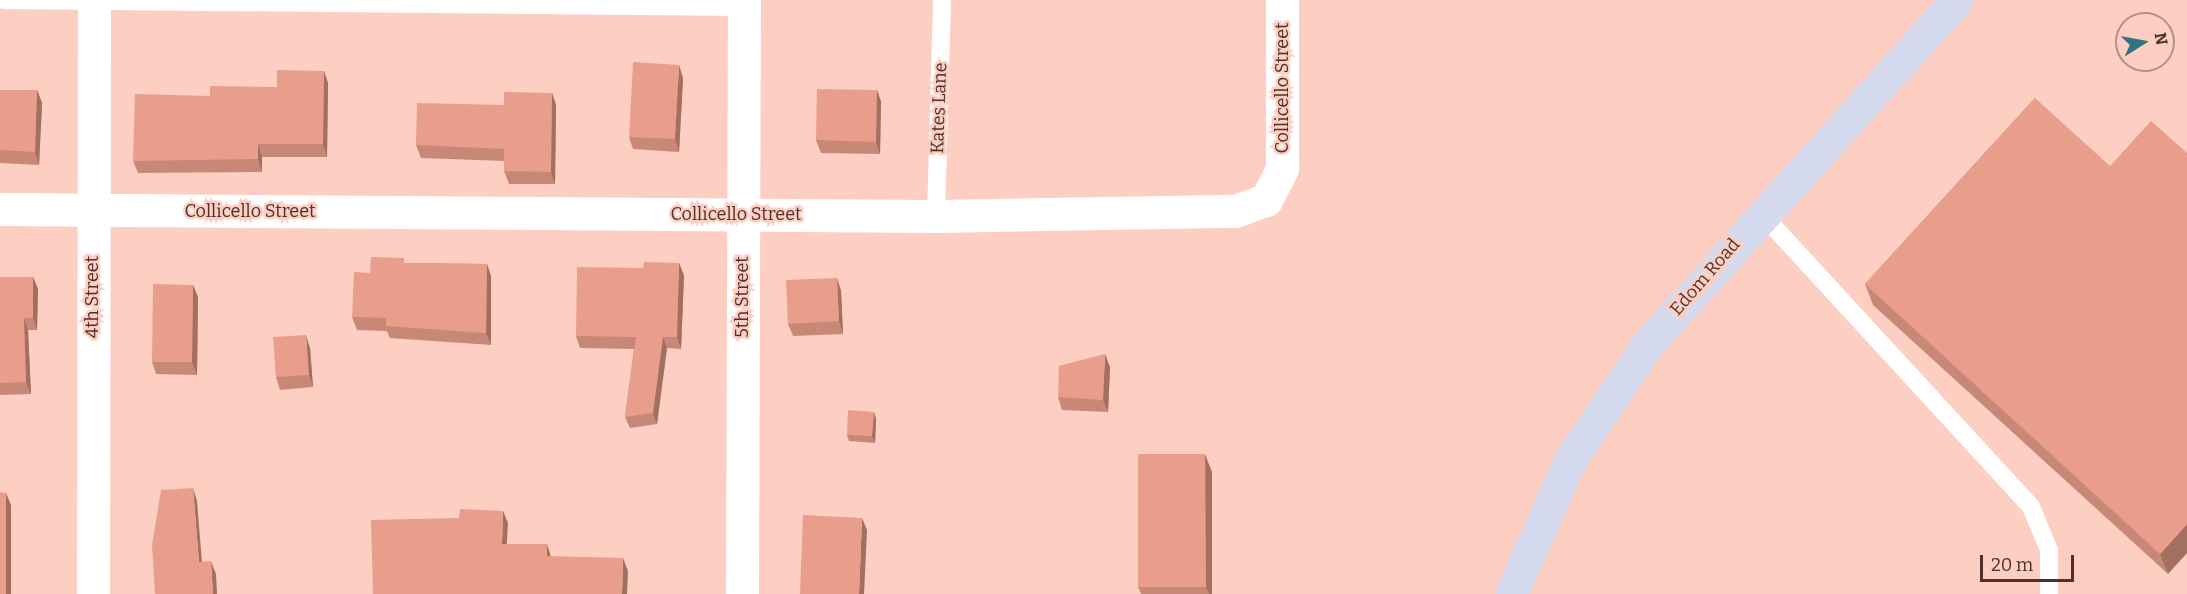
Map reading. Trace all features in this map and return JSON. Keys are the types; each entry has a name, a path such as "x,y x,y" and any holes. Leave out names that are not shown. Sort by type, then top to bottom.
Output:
{"street":[{"name":"Collicello Street","path":"0,209 936,216 1235,211 1266,200 1282,168 1282,0"},
{"name":"Edom Road","path":"1511,594 1541,520 1592,423 1654,336 1761,213 1957,0"},
{"name":"4th Street","path":"93,594 94,1"},
{"name":"5th Street","path":"742,594 744,3"}],"lane":[{"path":"4,0 744,3"},
{"name":"Kates Lane","path":"936,216 942,0"},
{"path":"1761,213 2031,507 2049,550 2049,594"}],"building":[{"path":"633,62 679,65 675,139 629,137"},
{"path":"277,70 324,71 323,144 258,144 258,159 133,161 135,94 210,96 210,86 277,87"},
{"path":"817,89 877,90 876,142 816,140"},
{"path":"0,90 37,90 35,152 0,150"},
{"path":"504,92 552,93 551,172 504,171 504,149 416,145 417,103 504,105"},
{"path":"2035,98 2110,166 2151,121 2187,153 2187,524 2160,554 1865,284"},
{"path":"371,257 404,258 404,263 487,264 486,333 386,326 386,318 352,317 354,272 370,273"},
{"path":"644,262 679,263 677,337 663,337 653,413 625,417 636,337 576,336 577,267 643,268"},
{"path":"0,277 33,277 33,318 24,318 26,382 0,383"},
{"path":"837,278 839,321 788,324 786,280"},
{"path":"153,284 193,285 192,362 152,362"},
{"path":"306,335 309,375 276,377 273,337"},
{"path":"1105,354 1103,400 1058,397 1059,366"},
{"path":"848,410 874,412 872,436 847,435"},
{"path":"1138,454 1205,454 1206,587 1138,587"},
{"path":"193,488 199,562 211,561 213,594 155,594 152,545 161,490"},
{"path":"0,492 6,493 6,594 0,594"},
{"path":"460,509 503,511 502,544 547,544 547,556 623,558 622,594 373,594 371,520 459,518"},
{"path":"803,515 862,518 859,594 800,594"}]}
